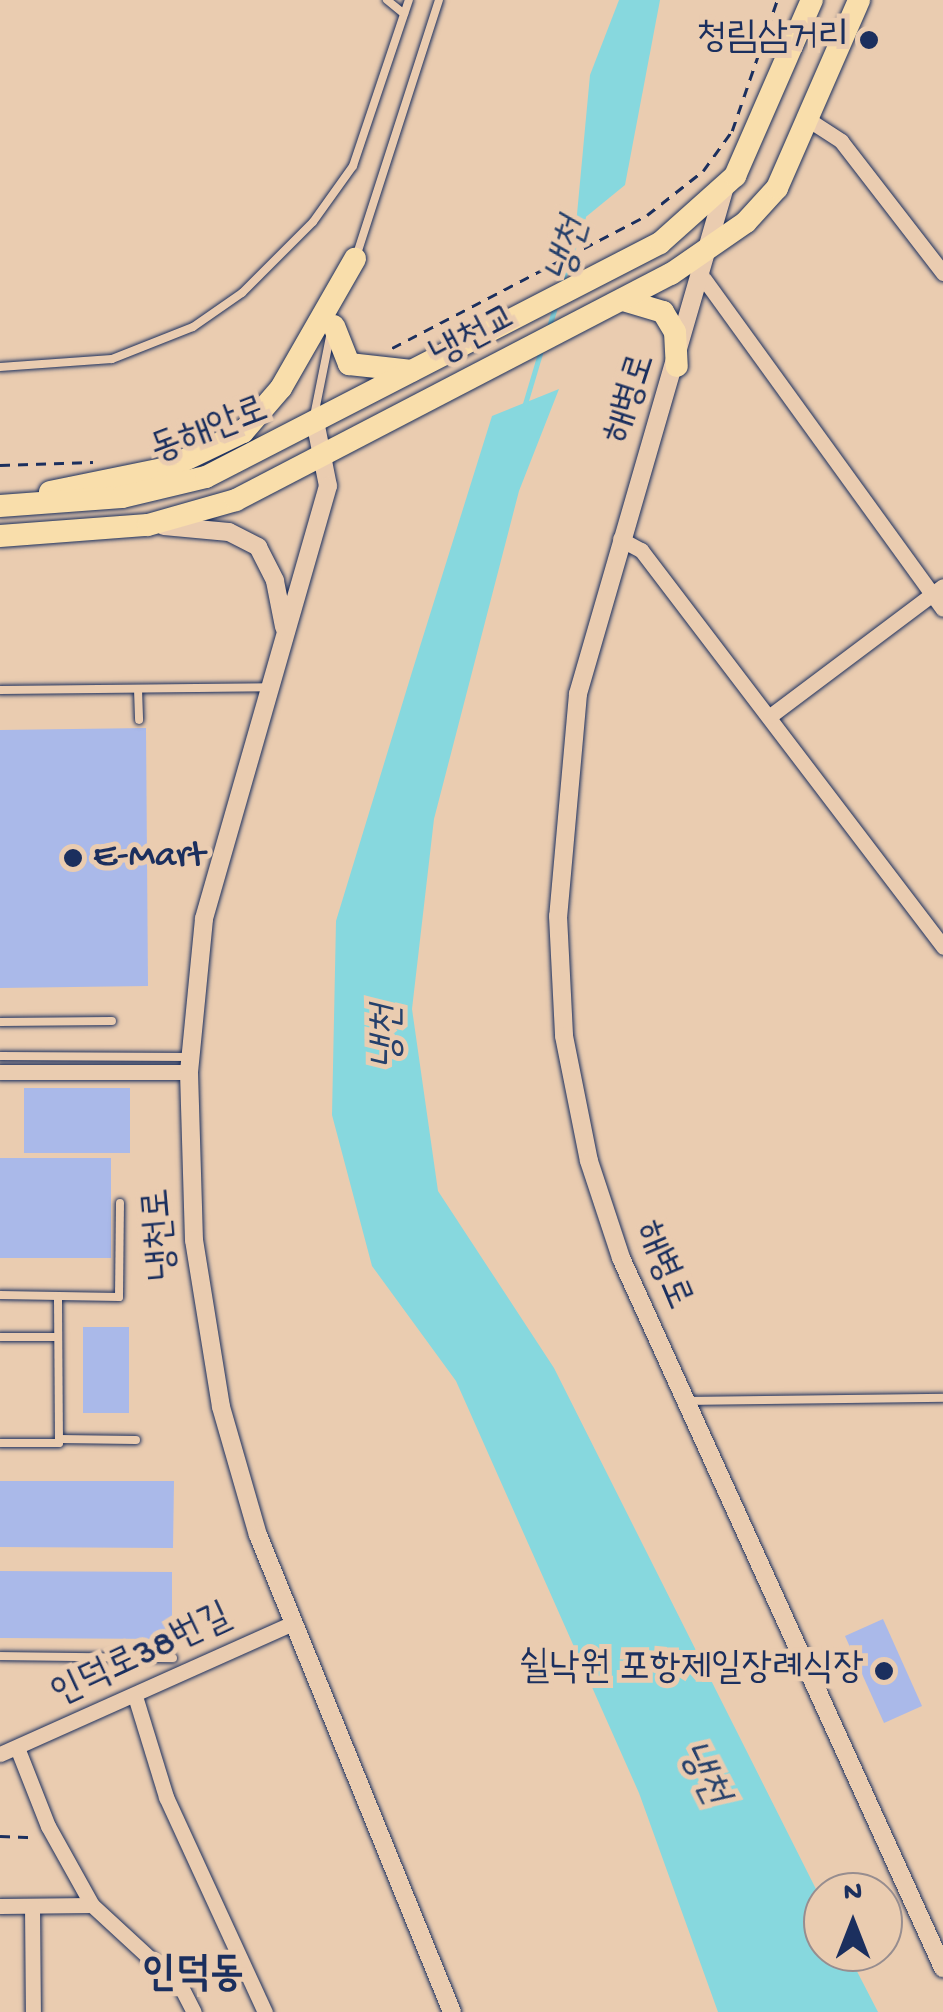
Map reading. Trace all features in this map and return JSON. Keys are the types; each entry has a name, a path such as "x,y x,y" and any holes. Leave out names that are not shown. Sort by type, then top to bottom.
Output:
{"main road":[{"path":"724,190 756,139 812,0"},
{"path":"712,248 764,206 812,122 859,0"},
{"name":"냉천교","path":"430,367 685,225 724,190"},
{"name":"냉천교","path":"418,408 671,274 712,248"},
{"path":"0,504 168,468 242,432 281,388 355,259"},
{"path":"621,300 663,312 674,332 676,366"},
{"path":"334,326 343,358 358,368 430,367"},
{"name":"동해안로","path":"0,504 166,490 316,426 430,367"},
{"name":"동해안로","path":"0,536 148,525 236,500 418,408"}],"street":[{"path":"812,122 841,141 943,273"},
{"name":"해병로","path":"724,190 704,279 620,539 570,743 560,995 598,1194 687,1402 943,1968"},
{"path":"704,279 845,476 938,591 943,609"},
{"name":"냉천로","path":"316,426 326,455 328,486 211,882 190,1065 194,1240 212,1363 244,1493 452,2012"},
{"path":"148,525 230,532 258,548 275,581 286,638"},
{"path":"620,539 641,550 943,947"},
{"path":"770,716 938,591"},
{"path":"0,1072 190,1065"},
{"name":"인덕로38번길","path":"0,1754 18,1750 293,1623"},
{"path":"134,1696 166,1796 265,2012"},
{"name":"인덕로38번길","path":"18,1750 51,1831 92,1905 181,1986 194,2012"},
{"path":"0,1906 92,1905"},
{"path":"32,1906 33,2012"}],"lane":[{"path":"387,0 404,14"},
{"path":"0,367 112,359 193,326 242,293 313,222 353,166 408,0"},
{"path":"316,426 314,392 439,0"},
{"path":"0,690 270,687"},
{"path":"138,689 139,720"},
{"path":"0,1022 112,1021"},
{"path":"0,1056 190,1065"},
{"path":"0,1296 119,1296 120,1203"},
{"path":"58,1296 59,1439"},
{"path":"0,1338 58,1338"},
{"path":"687,1402 943,1398"},
{"path":"0,1443 136,1440"},
{"path":"0,1656 173,1658"}],"path":[{"path":"378,354 647,215 703,172 732,131 778,0"},
{"path":"0,465 101,461"},
{"path":"0,1836 51,1831"}],"water":[{"path":"619,0 660,0 625,185 576,225 590,75"},
{"path":"559,389 519,491 434,819 412,1009 438,1191 554,1368 807,1872 803,1872 803,1972 857,1972 878,2012 718,2012 639,1793 456,1381 372,1266 332,1115 336,921 492,416"}],"building":[{"name":"E-Mart","path":"146,728 148,986 0,988 0,730"},
{"path":"24,1088 130,1088 130,1153 24,1153"},
{"path":"0,1158 111,1158 111,1258 0,1258"},
{"path":"83,1327 129,1327 129,1413 83,1413"},
{"path":"0,1481 174,1481 173,1548 0,1547"},
{"path":"0,1571 172,1572 172,1639 0,1638"},
{"name":"쉴낙원 포항제일장례식장","path":"883,1619 922,1706 884,1723 845,1636"}],"waterway":[{"name":"냉천","path":"562,282 583,217"},
{"name":"냉천","path":"548,330 555,307"},
{"name":"냉천","path":"524,407 541,350"}],"place":[{"name":"청림삼거리","path":"869,40"},
{"name":"E-Mart","path":"73,858"},
{"name":"쉴낙원 포항제일장례식장","path":"884,1671"}],"district":[{"name":"인덕동","path":"193,1977"}]}
